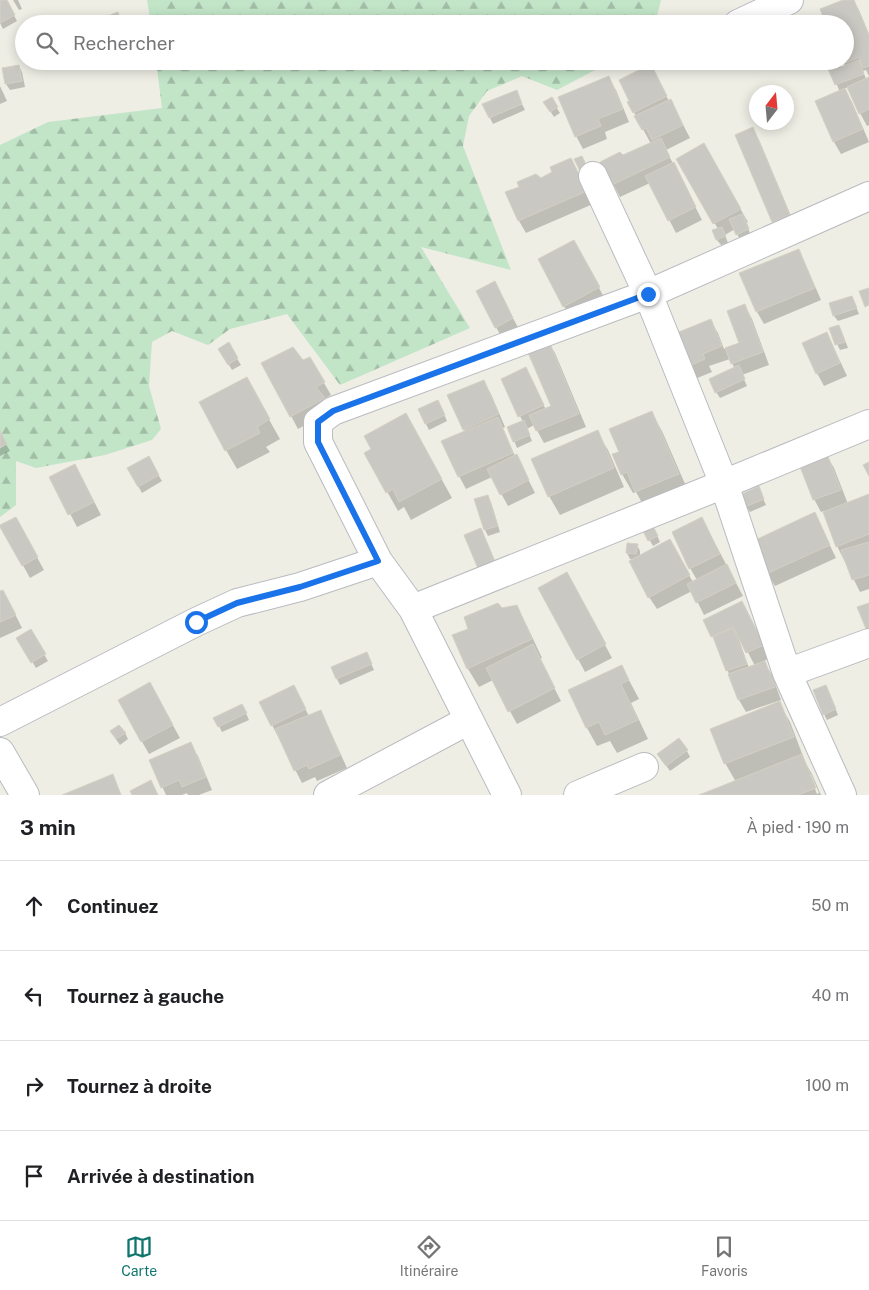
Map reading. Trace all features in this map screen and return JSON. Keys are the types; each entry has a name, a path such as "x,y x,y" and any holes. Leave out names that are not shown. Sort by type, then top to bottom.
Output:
{"street":[{"path":"757,15 789,0"},
{"path":"593,176 648,294 724,484 787,673 842,795"},
{"path":"507,795 413,609 378,561 318,442 318,422 333,411 648,294 869,196"},
{"path":"413,609 869,424"},
{"path":"0,722 237,603 300,587 378,561"},
{"path":"787,673 869,643"},
{"path":"328,795 468,720"},
{"path":"0,752 25,795"},
{"path":"578,795 644,767"}],"green space":[{"path":"147,0 661,0 657,15 150,15"},
{"path":"157,70 595,70 557,90 522,76 487,91 469,116 463,146 511,270 421,247 470,328 340,385 287,314 230,329 208,345 172,331 152,342 149,386 161,429 152,440 105,455 36,468 16,461 16,505 0,517 0,145 48,122 162,108"}],"building":[{"path":"0,0 7,0 15,15 0,23"},
{"path":"843,0 854,0 869,36 869,66 863,68 859,57 854,59 854,15 822,15 820,9"},
{"path":"859,60 864,74 835,85 828,70 854,70 854,62"},
{"path":"15,66 15,70 20,70 22,81 5,84 2,68"},
{"path":"639,70 654,70 667,96 633,113 619,80"},
{"path":"609,76 623,109 598,119 601,126 575,137 558,97"},
{"path":"869,77 869,109 859,114 847,87"},
{"path":"845,88 863,129 833,142 815,101"},
{"path":"517,90 522,104 489,118 482,104"},
{"path":"552,97 558,107 550,112 543,102"},
{"path":"671,99 683,125 652,140 646,128 642,130 634,116"},
{"path":"749,129 754,130 790,215 772,222 735,135"},
{"path":"661,138 670,157 612,185 600,162 620,152 623,155"},
{"path":"704,143 741,209 713,224 676,159"},
{"path":"582,156 590,174 583,177 574,159"},
{"path":"571,158 587,191 518,221 505,192 519,187 517,182 536,174 541,178 552,172 550,167"},
{"path":"674,162 696,207 668,221 645,176"},
{"path":"743,214 749,229 736,235 729,219"},
{"path":"722,227 726,236 716,240 712,230"},
{"path":"574,240 600,287 563,307 538,259"},
{"path":"799,249 815,288 756,312 739,273"},
{"path":"495,281 513,318 495,328 476,291"},
{"path":"869,288 869,305 865,307 859,291"},
{"path":"852,296 857,308 833,316 829,303"},
{"path":"745,304 763,352 731,364 725,348 739,343 727,311"},
{"path":"711,319 722,346 703,354 705,359 687,367 674,334"},
{"path":"839,325 845,342 835,345 829,328"},
{"path":"827,332 840,363 816,374 802,343"},
{"path":"548,339 579,414 536,431 529,415 551,406 526,348"},
{"path":"229,342 238,358 228,365 218,349"},
{"path":"293,347 303,360 310,357 325,382 316,387 325,398 290,417 261,363"},
{"path":"739,365 745,379 715,393 709,379"},
{"path":"526,367 544,405 518,417 501,379"},
{"path":"247,377 270,419 257,427 260,433 225,451 199,402"},
{"path":"484,380 499,414 463,430 447,395"},
{"path":"438,400 445,415 425,424 418,409"},
{"path":"652,411 679,474 635,492 627,472 621,475 612,454 619,452 609,429"},
{"path":"406,413 442,479 399,502 393,489 386,493 364,453 371,449 364,436"},
{"path":"498,417 513,453 458,477 441,441"},
{"path":"524,420 530,435 513,442 507,427"},
{"path":"598,430 614,468 548,497 531,459"},
{"path":"0,431 7,444 0,448"},
{"path":"517,454 529,480 500,495 487,469"},
{"path":"827,454 841,490 813,500 799,464"},
{"path":"149,456 159,475 138,487 127,468"},
{"path":"869,462 869,476 863,465"},
{"path":"75,464 94,502 68,515 49,477"},
{"path":"759,486 764,499 745,507 740,495"},
{"path":"869,494 869,534 836,547 823,512"},
{"path":"488,495 498,526 484,530 474,499"},
{"path":"815,512 830,545 766,574 751,542"},
{"path":"16,517 38,557 22,566 0,527 0,525"},
{"path":"702,517 720,554 689,569 672,532"},
{"path":"653,526 658,536 648,541 643,531"},
{"path":"481,528 496,564 479,571 464,535"},
{"path":"670,539 690,575 648,598 629,561"},
{"path":"869,542 869,575 852,580 841,550"},
{"path":"627,543 638,544 636,554 626,553"},
{"path":"727,564 736,583 696,603 687,584"},
{"path":"567,572 606,644 577,660 538,588"},
{"path":"3,590 16,615 0,622 0,591"},
{"path":"742,601 764,645 746,653 733,627 711,637 703,620"},
{"path":"498,603 502,608 517,605 532,639 467,669 452,635 468,629 464,617"},
{"path":"869,603 869,636 857,607"},
{"path":"733,628 747,664 726,671 713,637"},
{"path":"31,629 46,654 31,663 16,638"},
{"path":"533,644 555,688 508,712 486,668"},
{"path":"367,652 372,664 336,679 331,667"},
{"path":"765,661 775,687 738,700 728,674"},
{"path":"622,665 629,680 621,684 638,720 605,735 599,722 586,728 568,690"},
{"path":"150,682 173,725 141,742 118,700"},
{"path":"294,685 306,709 271,726 259,702"},
{"path":"826,685 836,709 823,715 813,690"},
{"path":"780,701 794,737 724,764 710,729"},
{"path":"242,704 247,713 218,727 213,718"},
{"path":"321,710 340,755 309,769 307,765 294,771 275,729"},
{"path":"119,725 126,733 116,739 110,731"},
{"path":"679,738 688,750 666,766 657,754"},
{"path":"191,742 206,777 182,787 179,780 161,788 149,760"},
{"path":"802,754 816,788 798,795 699,795"},
{"path":"113,774 121,795 62,795"},
{"path":"151,780 158,795 132,795 130,791"}],"route":[{"path":"196,622 237,603 300,587 378,561 318,442 318,422 333,411 648,294"}]}
